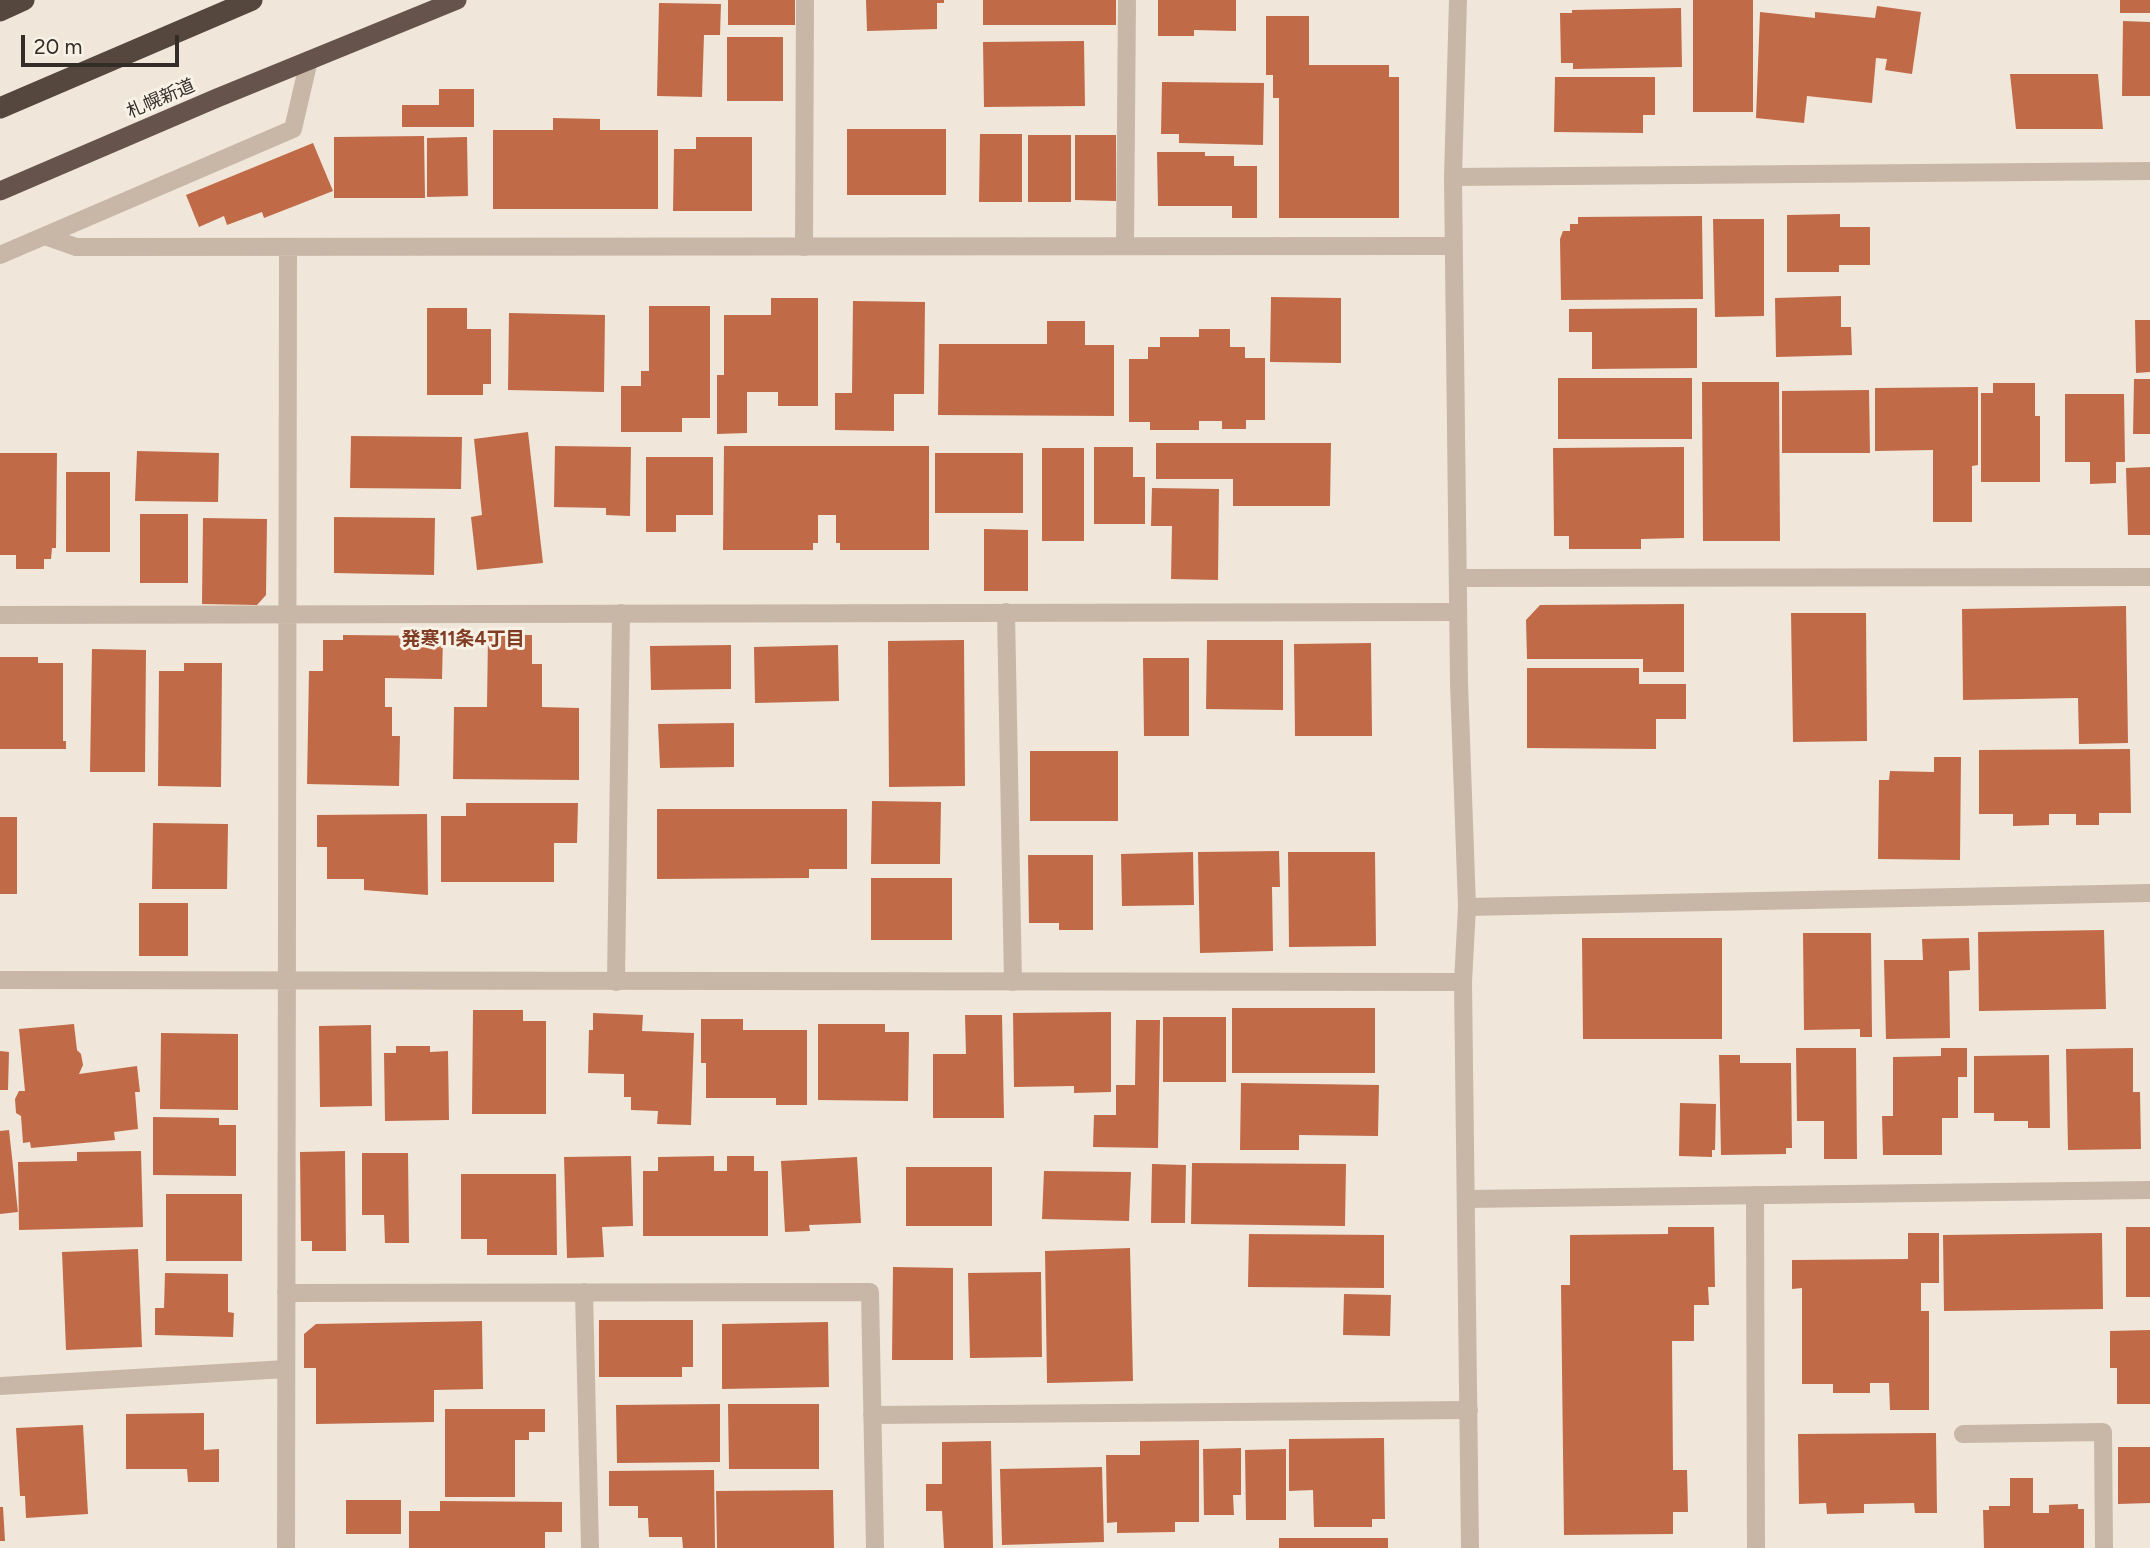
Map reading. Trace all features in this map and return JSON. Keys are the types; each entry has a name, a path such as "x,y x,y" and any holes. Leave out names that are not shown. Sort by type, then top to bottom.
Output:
{"highway":[{"path":"0,10 24,0"},
{"path":"0,108 252,0"},
{"name":"札幌新道","path":"0,191 217,97 457,0"}],"street":[{"path":"804,247 805,0"},
{"path":"1125,246 1127,0"},
{"path":"1458,0 1453,246 1458,612 1467,907 1463,982 1470,1548"},
{"path":"0,255 293,129 309,60"},
{"path":"1453,177 2150,171"},
{"path":"45,236 76,247 1453,246"},
{"path":"286,1548 288,247"},
{"path":"1458,578 2150,577"},
{"path":"616,982 621,612"},
{"path":"1006,612 1013,982"},
{"path":"0,615 1458,612"},
{"path":"1467,907 2150,894"},
{"path":"0,980 1463,982"},
{"path":"1465,1199 2150,1190"},
{"path":"1755,1195 1756,1548"},
{"path":"584,1292 590,1548"},
{"path":"286,1293 870,1292 875,1548"},
{"path":"0,1386 286,1369"},
{"path":"872,1415 1469,1410"},
{"path":"1963,1434 2103,1432 2104,1548"}],"building":[{"path":"728,0 795,0 795,25 728,25"},
{"path":"866,0 944,0 944,3 937,3 937,29 867,31"},
{"path":"983,0 1116,0 1116,25 983,25"},
{"path":"1158,0 1236,0 1236,31 1194,30 1194,36 1158,36"},
{"path":"1693,0 1753,0 1753,112 1693,112"},
{"path":"2120,0 2150,0 2150,13 2120,13"},
{"path":"659,3 721,4 720,35 704,35 702,97 657,96"},
{"path":"1877,6 1921,12 1912,74 1885,70 1887,59 1876,58 1872,103 1807,96 1804,123 1756,118 1760,12 1815,18 1815,12 1875,18"},
{"path":"1681,8 1682,67 1573,69 1573,63 1561,63 1560,13 1572,13 1572,10"},
{"path":"1266,16 1309,16 1309,65 1389,65 1389,77 1399,77 1399,218 1279,218 1279,98 1273,98 1273,75 1266,75"},
{"path":"2123,21 2150,22 2150,96 2122,96"},
{"path":"727,37 783,37 783,101 727,101"},
{"path":"1084,41 1085,106 984,107 983,42"},
{"path":"2010,74 2098,74 2103,129 2016,129"},
{"path":"1555,77 1655,77 1655,115 1643,115 1643,133 1554,132"},
{"path":"1162,82 1264,83 1263,145 1179,143 1179,134 1161,134"},
{"path":"439,89 474,89 474,127 402,127 402,105 439,105"},
{"path":"553,118 600,119 600,130 658,130 658,209 493,209 493,130 553,130"},
{"path":"847,129 946,129 946,195 847,195"},
{"path":"980,134 1022,134 1022,202 979,202"},
{"path":"1028,135 1071,135 1071,202 1028,202"},
{"path":"1075,135 1116,135 1116,201 1075,200"},
{"path":"424,136 425,198 334,198 334,137"},
{"path":"467,137 468,196 427,197 427,138"},
{"path":"696,137 752,137 752,211 673,211 674,149 696,149"},
{"path":"313,143 333,191 264,218 262,212 227,225 224,216 199,227 186,195"},
{"path":"1157,152 1205,152 1205,156 1234,156 1234,166 1257,166 1257,218 1232,218 1232,206 1158,206"},
{"path":"1840,214 1840,227 1870,227 1870,265 1839,265 1839,272 1787,272 1787,215"},
{"path":"1702,216 1703,299 1561,300 1560,239 1563,231 1570,231 1570,224 1578,224 1578,217"},
{"path":"1713,219 1764,219 1764,316 1715,317"},
{"path":"1841,296 1841,327 1851,327 1852,355 1776,357 1775,298"},
{"path":"1271,297 1341,298 1341,363 1270,362"},
{"path":"771,298 818,298 818,406 778,406 778,392 747,392 747,433 717,434 717,375 724,375 724,315 771,315"},
{"path":"853,301 925,302 924,394 894,394 894,431 835,430 835,393 852,393"},
{"path":"649,306 710,306 710,418 682,418 682,432 621,432 621,386 641,386 641,371 649,371"},
{"path":"427,308 467,308 467,329 491,329 491,384 483,384 483,395 427,395"},
{"path":"1697,308 1697,368 1592,369 1592,332 1569,332 1569,309"},
{"path":"509,313 605,315 604,392 508,390"},
{"path":"2135,320 2150,320 2150,372 2136,373"},
{"path":"1047,321 1085,321 1085,345 1114,345 1114,416 938,415 939,344 1047,344"},
{"path":"1199,329 1230,329 1230,347 1245,347 1245,358 1265,358 1265,420 1246,420 1246,429 1222,429 1222,421 1199,421 1199,430 1150,430 1150,422 1129,422 1129,359 1148,359 1148,347 1160,347 1160,337 1199,337"},
{"path":"1558,378 1692,378 1692,439 1558,439"},
{"path":"2134,379 2150,379 2150,434 2133,434"},
{"path":"1702,382 1779,382 1780,541 1703,541"},
{"path":"1993,383 2035,383 2035,416 2040,416 2040,482 1981,482 1981,393 1993,393"},
{"path":"1978,387 1978,465 1972,466 1972,522 1933,522 1933,450 1875,451 1875,388"},
{"path":"1869,390 1870,453 1782,453 1782,391"},
{"path":"2065,394 2124,394 2125,462 2116,462 2116,483 2090,484 2090,462 2065,462"},
{"path":"528,432 543,563 477,570 471,517 482,515 474,439"},
{"path":"351,436 462,437 461,489 350,488"},
{"path":"1156,443 1331,443 1330,506 1233,506 1233,479 1156,479"},
{"path":"555,446 631,447 630,516 606,515 606,508 554,507"},
{"path":"724,446 929,446 929,550 840,550 840,543 836,543 836,515 818,515 818,543 813,543 813,550 723,550"},
{"path":"1094,447 1133,447 1133,477 1145,477 1145,524 1094,524"},
{"path":"1684,447 1684,538 1641,539 1641,549 1569,549 1569,536 1554,536 1553,448"},
{"path":"1042,448 1084,448 1084,541 1042,541"},
{"path":"137,451 219,453 218,502 135,501"},
{"path":"0,453 57,453 56,548 52,548 51,559 44,559 44,569 16,569 16,555 0,555"},
{"path":"935,453 1023,453 1023,513 935,513"},
{"path":"646,457 713,457 713,515 676,515 676,532 646,532"},
{"path":"2150,467 2150,535 2128,535 2126,468"},
{"path":"66,472 110,472 110,552 66,552"},
{"path":"1152,488 1219,489 1218,580 1171,579 1172,526 1151,526"},
{"path":"140,514 188,514 188,583 140,583"},
{"path":"334,517 435,518 434,575 334,573"},
{"path":"203,518 267,519 266,595 257,605 202,604"},
{"path":"984,529 1028,530 1028,591 984,591"},
{"path":"1684,604 1684,672 1643,672 1643,659 1527,659 1526,620 1540,605"},
{"path":"2126,606 2128,743 2079,744 2078,698 1963,700 1962,609"},
{"path":"1791,613 1866,613 1867,741 1793,742"},
{"path":"343,635 443,636 442,679 385,678 385,707 392,707 392,736 400,736 399,786 307,784 309,671 323,671 323,640 343,640"},
{"path":"488,635 532,635 532,664 542,664 542,707 579,708 579,780 453,779 454,707 487,707"},
{"path":"964,640 965,786 889,787 888,641"},
{"path":"1207,640 1283,640 1283,710 1206,709"},
{"path":"1371,643 1372,736 1295,736 1294,644"},
{"path":"731,645 731,689 651,690 650,646"},
{"path":"838,645 839,701 755,703 754,647"},
{"path":"92,649 146,650 145,772 90,772"},
{"path":"0,657 38,657 38,663 63,663 63,741 66,741 66,749 0,749"},
{"path":"1143,658 1189,658 1189,736 1144,736"},
{"path":"184,663 222,663 221,787 158,786 159,671 184,671"},
{"path":"1527,668 1639,668 1639,684 1686,684 1686,719 1656,719 1656,749 1527,748"},
{"path":"734,723 734,767 660,768 658,724"},
{"path":"2130,749 2131,813 2099,813 2099,825 2076,825 2076,814 2049,814 2049,825 2013,826 2013,814 1979,814 1979,750"},
{"path":"1030,751 1118,751 1118,821 1030,821"},
{"path":"1934,757 1961,757 1960,860 1878,859 1879,780 1889,780 1890,771 1934,772"},
{"path":"872,801 941,802 940,864 871,864"},
{"path":"466,803 578,803 577,843 554,843 554,882 441,882 441,816 466,816"},
{"path":"657,809 847,809 847,869 809,869 809,878 657,879"},
{"path":"427,814 428,895 364,890 364,879 327,879 327,847 317,847 317,815"},
{"path":"0,817 17,817 17,894 0,894"},
{"path":"153,823 228,824 227,889 152,889"},
{"path":"1279,851 1280,887 1272,887 1273,951 1200,953 1198,852"},
{"path":"1193,852 1194,905 1122,906 1121,854"},
{"path":"1288,852 1375,852 1376,946 1289,947"},
{"path":"1028,855 1093,855 1093,930 1059,930 1059,923 1029,923"},
{"path":"871,878 952,878 952,940 871,940"},
{"path":"139,903 188,903 188,956 139,956"},
{"path":"2104,930 2106,1009 1979,1011 1978,932"},
{"path":"1803,933 1871,933 1872,1037 1860,1037 1860,1029 1804,1030"},
{"path":"1582,938 1722,938 1722,1039 1583,1039"},
{"path":"1969,938 1970,970 1949,971 1950,1038 1886,1039 1884,960 1923,960 1922,939"},
{"path":"1232,1008 1375,1008 1375,1073 1232,1073"},
{"path":"473,1010 523,1010 523,1021 546,1021 546,1114 472,1114"},
{"path":"1111,1012 1111,1092 1074,1093 1074,1086 1014,1087 1013,1013"},
{"path":"593,1013 643,1015 642,1031 694,1033 691,1125 657,1124 658,1111 631,1110 631,1097 624,1097 624,1074 588,1073 589,1030 593,1030"},
{"path":"965,1015 1002,1015 1004,1118 933,1118 933,1054 966,1054"},
{"path":"1163,1017 1226,1017 1226,1082 1163,1082"},
{"path":"701,1019 743,1019 743,1030 807,1030 807,1105 776,1105 776,1098 706,1098 706,1063 701,1063"},
{"path":"1136,1020 1160,1020 1158,1148 1093,1147 1094,1115 1116,1115 1116,1085 1135,1085"},
{"path":"74,1024 77,1050 81,1054 83,1065 79,1074 137,1066 140,1092 135,1092 138,1129 114,1132 115,1140 31,1148 30,1142 23,1143 21,1116 16,1113 15,1099 19,1091 25,1091 19,1029"},
{"path":"818,1024 885,1024 885,1032 909,1032 908,1101 818,1100"},
{"path":"371,1025 372,1106 320,1107 319,1026"},
{"path":"161,1033 238,1034 238,1110 160,1109"},
{"path":"396,1046 430,1046 430,1052 448,1051 449,1120 385,1121 384,1053 396,1053"},
{"path":"1796,1048 1856,1048 1857,1159 1824,1159 1824,1121 1797,1121"},
{"path":"1941,1048 1967,1048 1967,1077 1958,1077 1958,1118 1942,1118 1942,1155 1883,1155 1882,1116 1893,1116 1893,1057 1941,1056"},
{"path":"2133,1048 2133,1092 2140,1092 2141,1149 2068,1150 2066,1049"},
{"path":"0,1051 9,1052 8,1090 0,1090"},
{"path":"1719,1055 1740,1055 1740,1063 1791,1063 1792,1148 1786,1148 1786,1154 1721,1155"},
{"path":"2049,1055 2050,1128 2028,1128 2028,1121 1994,1121 1994,1113 1974,1113 1974,1056"},
{"path":"1241,1083 1379,1085 1378,1136 1299,1135 1299,1150 1240,1150"},
{"path":"1680,1103 1716,1104 1715,1150 1712,1150 1712,1157 1679,1156"},
{"path":"153,1117 219,1118 219,1125 236,1125 236,1176 153,1175"},
{"path":"9,1130 18,1212 0,1214 0,1131"},
{"path":"141,1151 143,1227 19,1230 18,1162 77,1161 77,1152"},
{"path":"345,1151 346,1251 312,1251 312,1241 301,1241 300,1152"},
{"path":"362,1153 408,1153 409,1243 385,1243 384,1215 362,1215"},
{"path":"631,1156 633,1226 602,1227 604,1257 567,1258 564,1157"},
{"path":"714,1156 714,1171 727,1171 727,1156 754,1156 754,1171 768,1171 768,1236 643,1236 643,1171 658,1171 658,1157"},
{"path":"857,1157 861,1223 809,1225 810,1231 785,1232 781,1161"},
{"path":"1192,1163 1346,1164 1345,1226 1191,1224"},
{"path":"1152,1164 1186,1165 1185,1223 1151,1223"},
{"path":"906,1167 992,1167 992,1226 906,1226"},
{"path":"1044,1171 1131,1172 1129,1221 1042,1219"},
{"path":"461,1174 556,1174 557,1255 487,1255 487,1239 461,1239"},
{"path":"166,1194 242,1194 242,1261 166,1261"},
{"path":"1668,1227 1714,1227 1715,1287 1708,1287 1709,1305 1694,1305 1694,1341 1672,1341 1673,1470 1687,1470 1688,1512 1673,1512 1673,1534 1564,1535 1561,1285 1570,1285 1570,1235 1668,1234"},
{"path":"2126,1227 2150,1227 2150,1297 2126,1297"},
{"path":"1908,1233 1939,1233 1939,1283 1921,1283 1921,1311 1929,1311 1929,1410 1890,1410 1889,1383 1870,1383 1870,1393 1833,1393 1833,1384 1802,1384 1802,1288 1792,1289 1792,1260 1908,1259"},
{"path":"2102,1233 2103,1309 1944,1311 1943,1235"},
{"path":"1249,1234 1384,1235 1384,1288 1248,1287"},
{"path":"1130,1248 1133,1381 1047,1383 1045,1251"},
{"path":"138,1249 142,1347 66,1350 62,1252"},
{"path":"893,1267 953,1268 953,1360 892,1360"},
{"path":"1041,1272 1042,1357 970,1358 968,1273"},
{"path":"165,1273 228,1274 228,1312 234,1313 233,1337 155,1335 155,1308 164,1308"},
{"path":"1344,1294 1391,1295 1390,1336 1343,1335"},
{"path":"599,1320 693,1320 693,1367 682,1367 682,1377 599,1377"},
{"path":"482,1321 483,1389 434,1390 434,1422 316,1424 316,1368 304,1368 304,1334 316,1324"},
{"path":"828,1322 829,1387 722,1389 722,1324"},
{"path":"2150,1330 2150,1404 2117,1404 2117,1368 2110,1368 2110,1331"},
{"path":"720,1404 720,1462 617,1463 616,1405"},
{"path":"728,1404 819,1404 819,1469 729,1469"},
{"path":"445,1409 545,1409 545,1432 529,1432 529,1440 515,1440 515,1497 445,1497"},
{"path":"204,1413 204,1450 219,1449 219,1482 188,1482 187,1469 126,1469 126,1414"},
{"path":"83,1425 88,1514 26,1518 25,1496 20,1496 16,1428"},
{"path":"1936,1433 1937,1513 1915,1513 1914,1503 1864,1504 1864,1513 1827,1514 1826,1503 1799,1504 1798,1434"},
{"path":"1384,1438 1385,1519 1372,1519 1372,1527 1314,1527 1313,1490 1289,1491 1289,1439"},
{"path":"1199,1440 1199,1522 1175,1522 1175,1532 1117,1533 1117,1522 1107,1523 1106,1455 1140,1455 1140,1441"},
{"path":"991,1441 993,1548 944,1548 942,1511 926,1511 926,1484 942,1484 942,1442"},
{"path":"2118,1447 2150,1447 2150,1503 2118,1504"},
{"path":"1241,1448 1241,1495 1233,1495 1234,1515 1204,1515 1203,1449"},
{"path":"1286,1449 1286,1520 1246,1520 1245,1450"},
{"path":"1102,1467 1104,1542 1002,1545 1000,1469"},
{"path":"714,1470 715,1548 683,1548 682,1537 649,1537 648,1518 638,1518 638,1506 609,1506 609,1471"},
{"path":"2010,1478 2033,1478 2033,1513 2049,1513 2049,1505 2078,1504 2078,1509 2084,1509 2084,1548 1984,1548 1983,1510 1989,1510 1989,1506 2010,1506"},
{"path":"833,1490 834,1548 717,1548 716,1491"},
{"path":"346,1500 401,1500 401,1534 346,1534"},
{"path":"440,1501 562,1502 562,1532 545,1532 545,1548 409,1548 409,1511 440,1511"},
{"path":"0,1507 3,1507 5,1541 0,1541"},
{"path":"1279,1538 1388,1538 1388,1548 1279,1548"}],"district":[{"name":"発寒11条4丁目","path":"463,639"}]}
